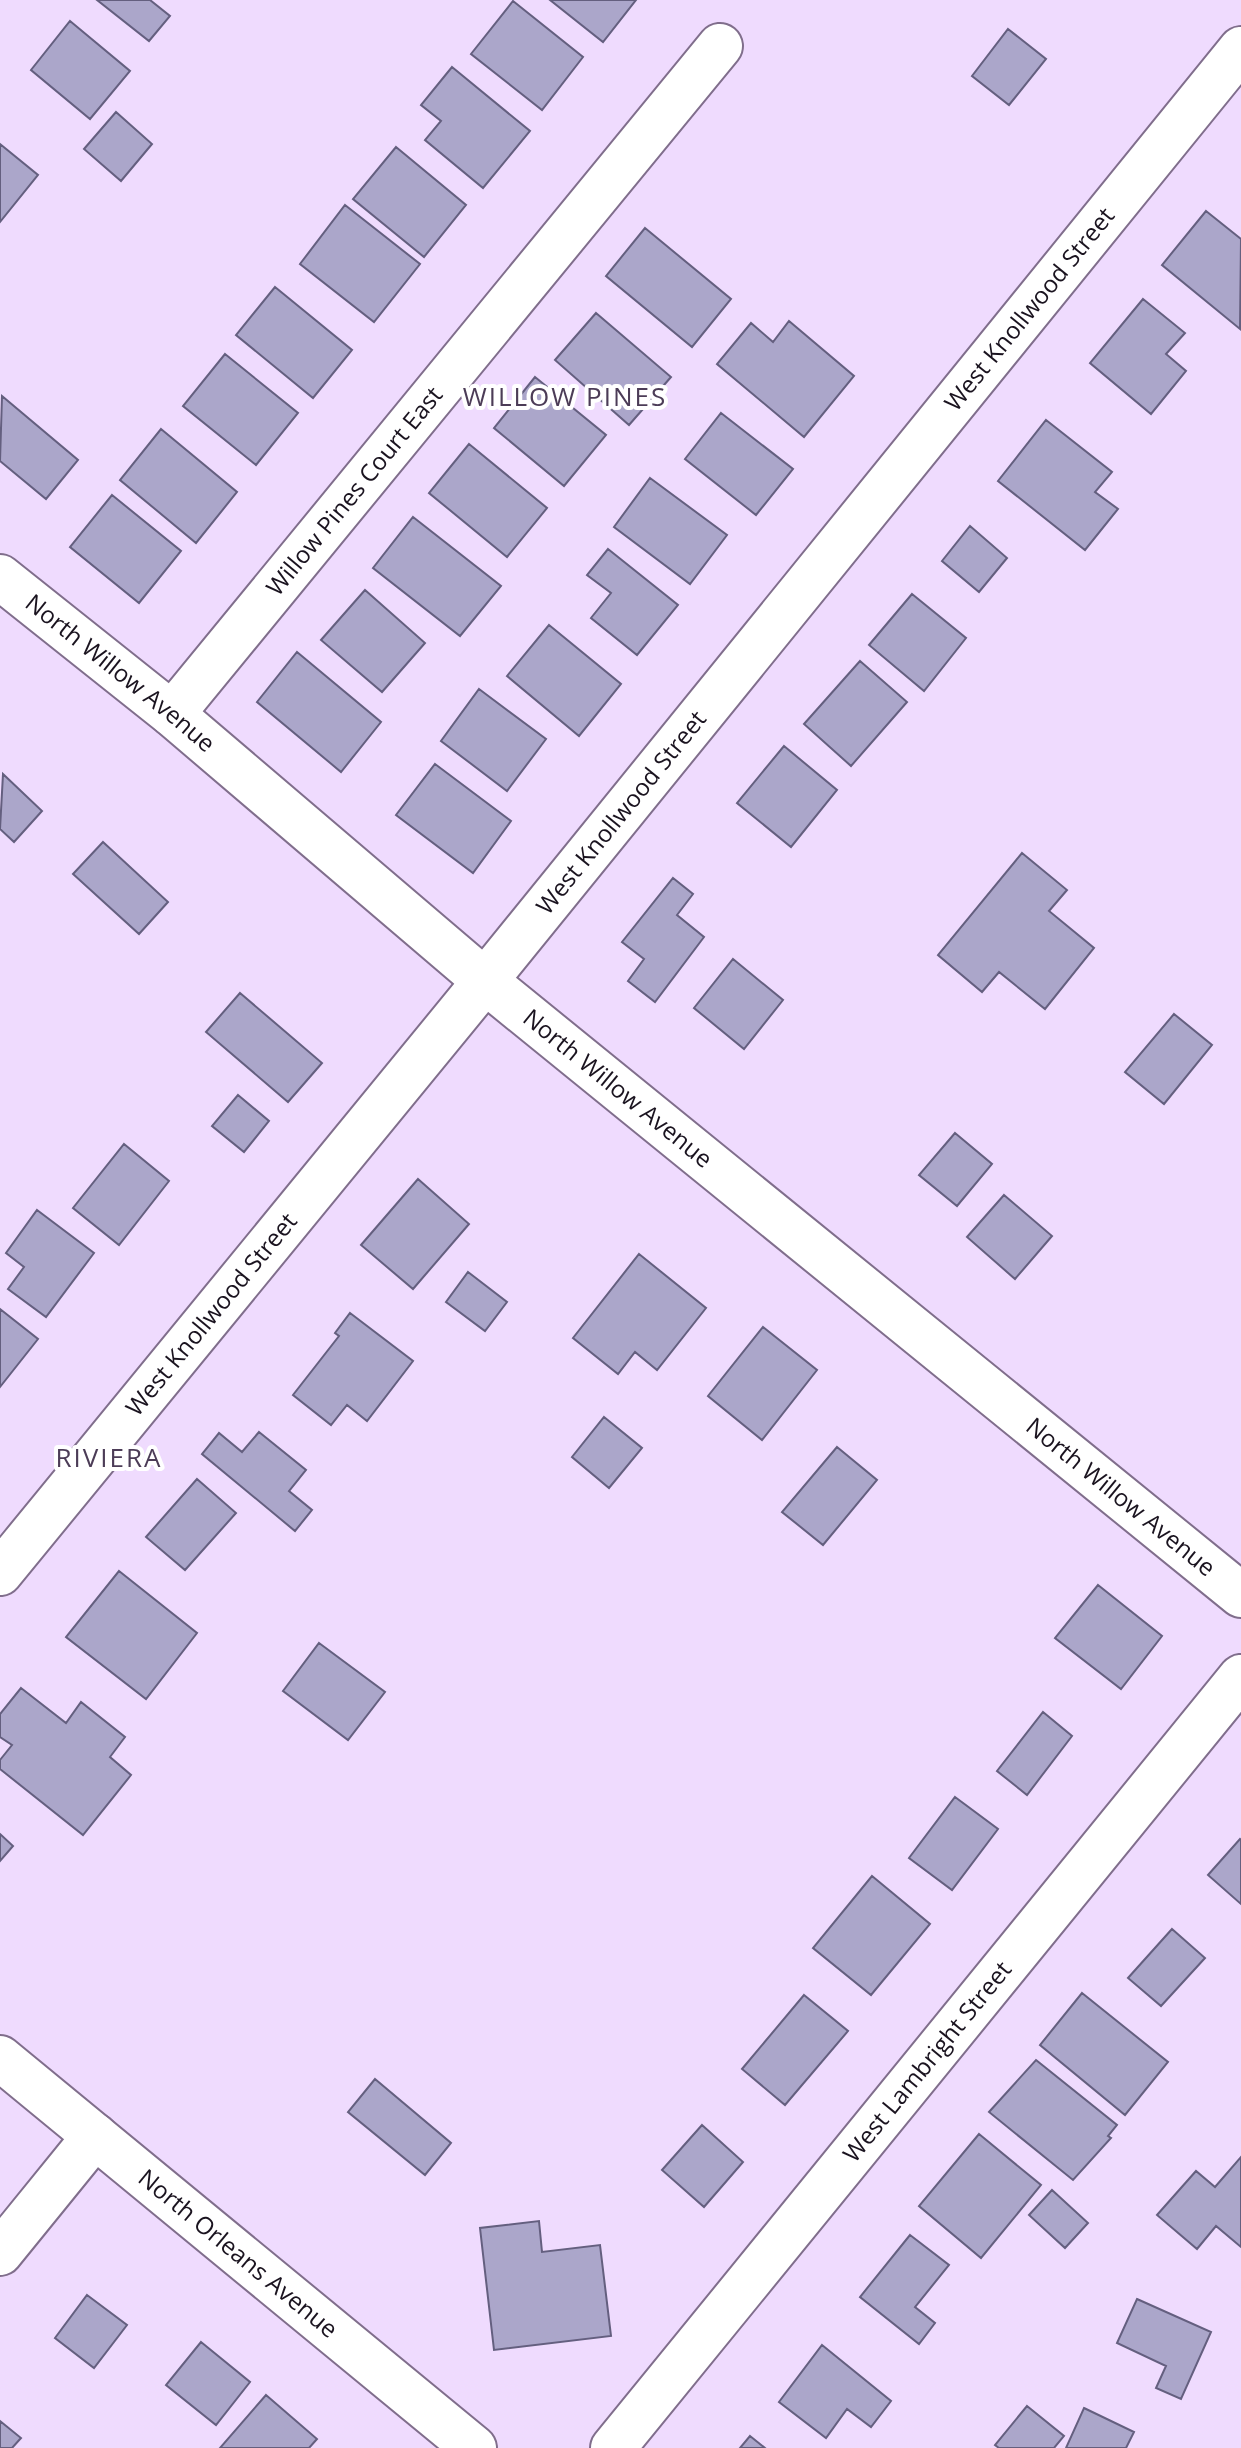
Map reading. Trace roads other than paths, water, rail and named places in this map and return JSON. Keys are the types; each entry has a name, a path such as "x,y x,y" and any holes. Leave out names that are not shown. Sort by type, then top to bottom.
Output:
{"street":[{"name":"Willow Pines Court East","path":"172,714 720,46"},
{"name":"West Knollwood Street","path":"0,1573 1241,49"},
{"name":"North Willow Avenue","path":"0,577 172,714 485,981 1241,1595"},
{"name":"West Lambright Street","path":"613,2448 1241,1677"},
{"name":"North Orleans Avenue","path":"0,2058 474,2448"},
{"path":"0,2253 95,2136"}],"district":[{"name":"WILLOW PINES","path":"565,397"},
{"name":"RIVIERA","path":"109,1458"}]}
